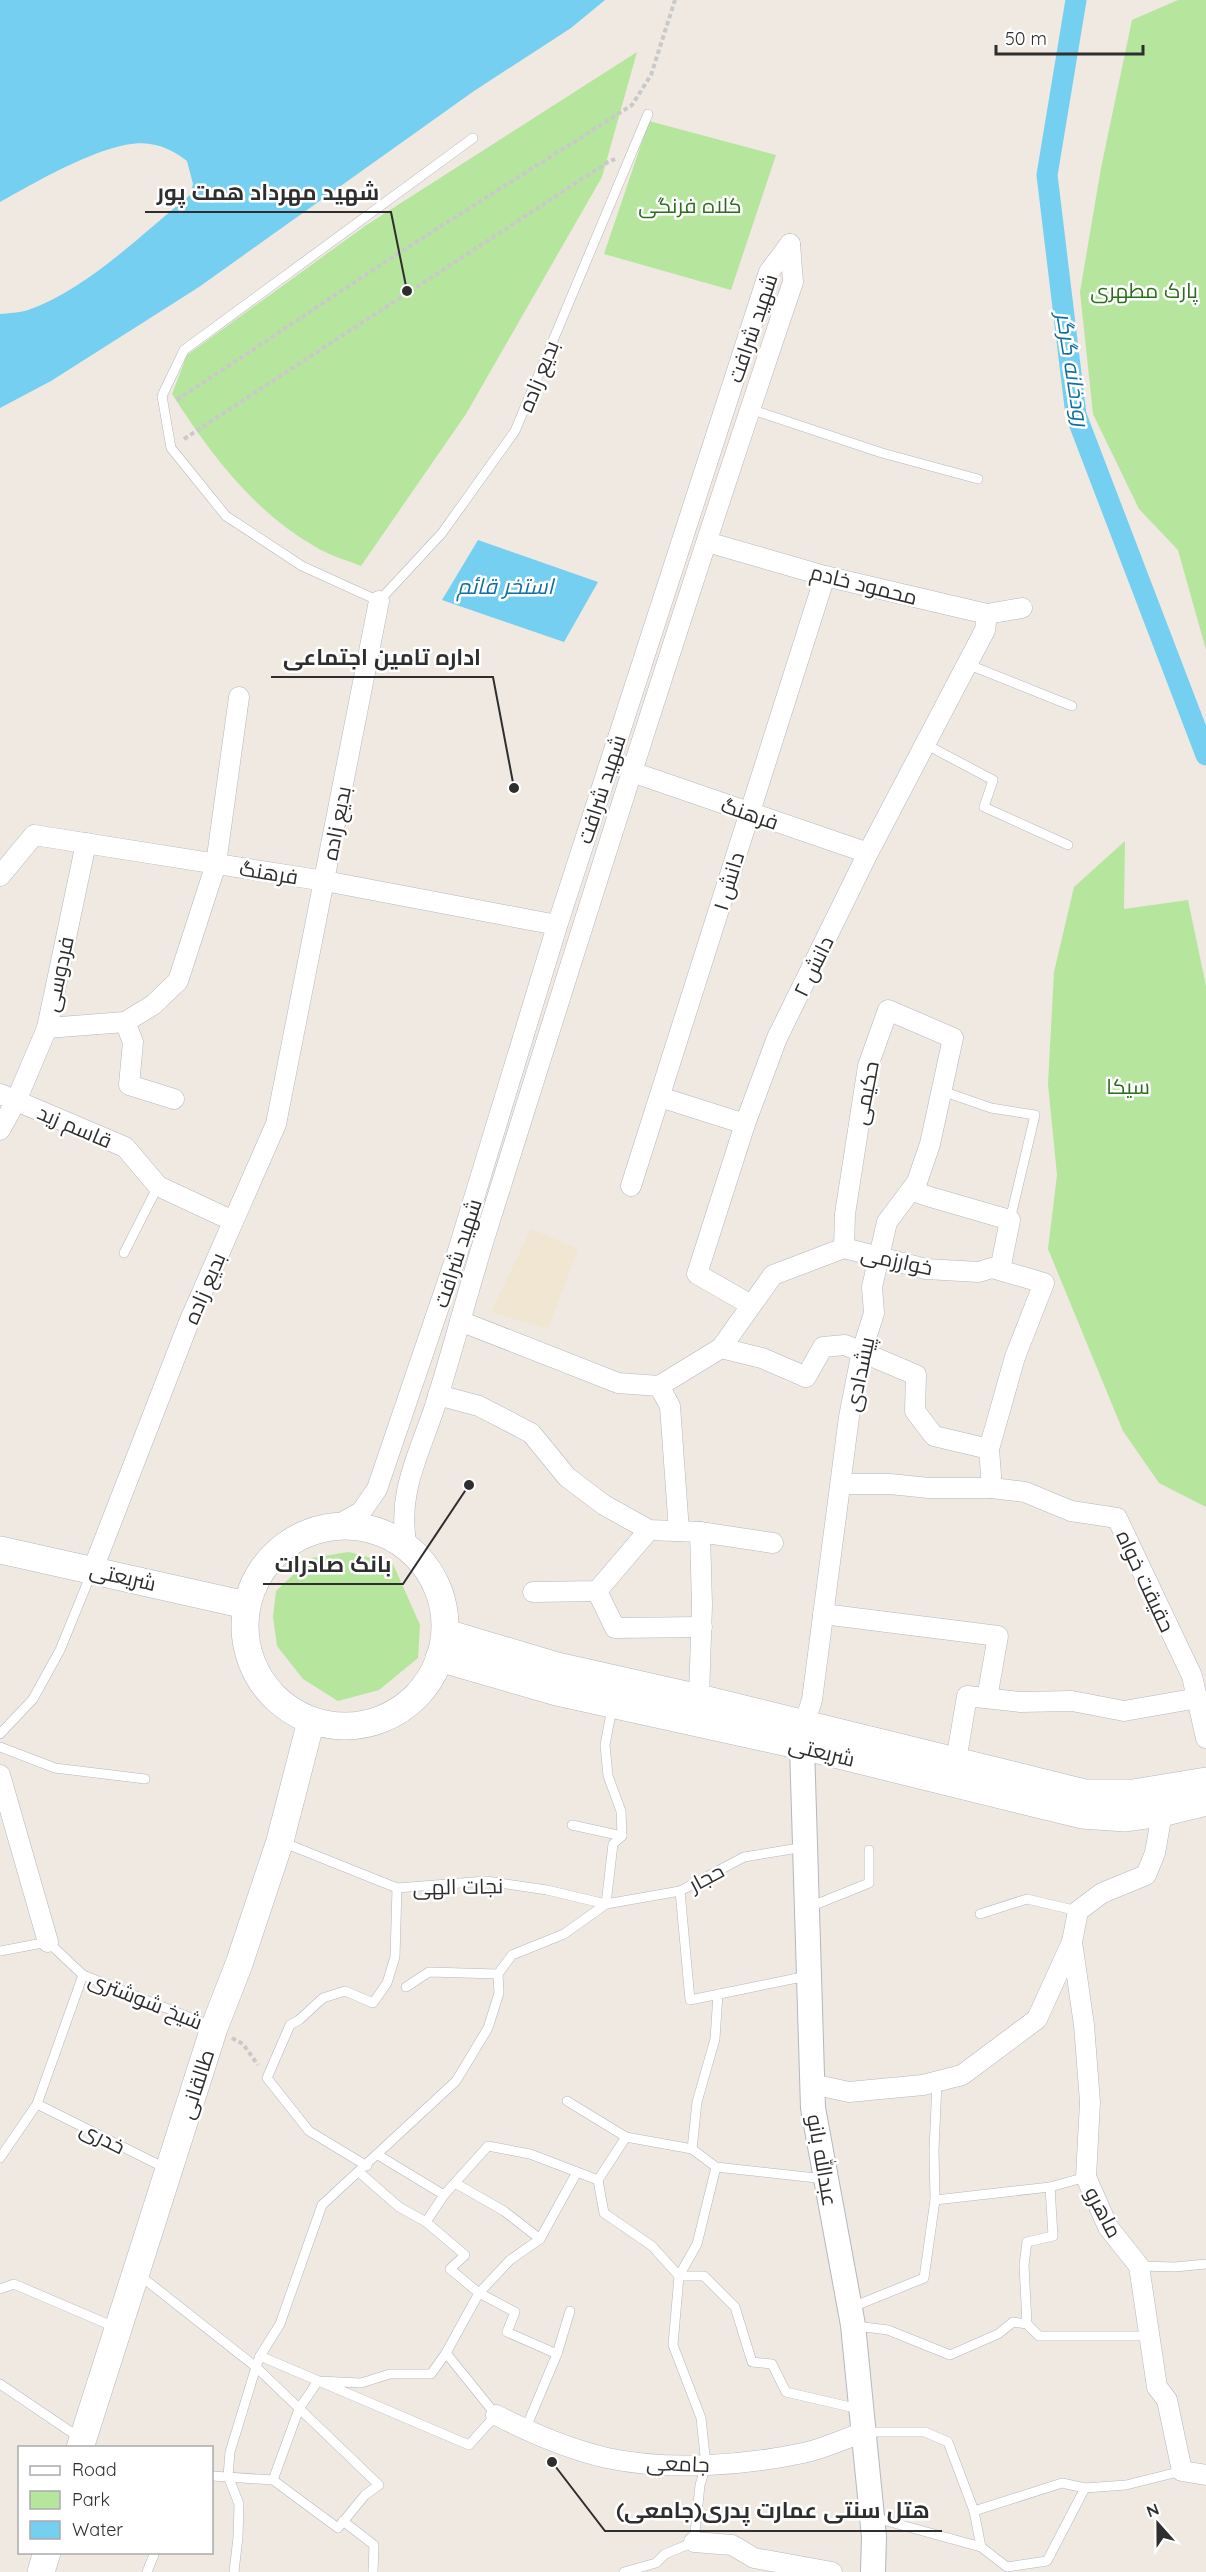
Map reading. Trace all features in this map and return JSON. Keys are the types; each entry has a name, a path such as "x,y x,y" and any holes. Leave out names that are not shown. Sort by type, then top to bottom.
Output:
{"main road":[{"path":"336,1526 373,1530 407,1547 431,1574 444,1608 442,1646 432,1678 409,1704 379,1721 345,1727 311,1721 285,1707 264,1687 250,1662 244,1633 246,1605 258,1575 279,1551 305,1534 336,1526"},
{"name":"شریعتی","path":"0,1550 246,1605"},
{"name":"شریعتی","path":"442,1646 557,1666 699,1698 803,1735 1082,1815 1126,1818 1162,1813 1206,1802"},
{"name":"شریعتی","path":"442,1646 558,1692 613,1704 956,1761 1085,1793 1133,1793 1206,1781"},
{"name":"طالقانی","path":"81,2444 214,2028 239,1964 280,1841 311,1721"},
{"path":"41,2572 47,2554"}],"street":[{"name":"شهید شرافت","path":"336,1526 361,1512 377,1490 457,1254 557,926 769,272 790,244 793,282 632,772 405,1495 402,1524 407,1547"},
{"path":"718,429 741,438"},
{"name":"محمود خادم","path":"707,542 825,576 987,615 1022,608"},
{"name":"دانش ۱","path":"631,1186 825,576"},
{"name":"بدیع زاده","path":"93,1569 189,1322 276,1124 379,601"},
{"name":"دانش ۲","path":"751,1305 697,1274 745,1124 777,1038 868,854 985,630 987,615"},
{"path":"47,1028 125,1022 153,1005 178,981 216,864 239,697"},
{"name":"فرهنگ","path":"632,772 868,854"},
{"name":"فرهنگ","path":"0,876 34,836 325,881 557,926"},
{"name":"فردوسی","path":"0,1130 8,1097 47,1028 86,843"},
{"name":"حکیمی","path":"844,1248 845,1214 868,1066 888,1010 953,1038"},
{"path":"125,1022 133,1042 129,1085 174,1099"},
{"name":"پیشدادی","path":"803,1735 812,1700 849,1417 862,1351 874,1313 872,1287 887,1222 917,1182 930,1144 953,1038"},
{"name":"قاسم زید","path":"8,1097 125,1147 158,1186 233,1221"},
{"path":"660,1097 745,1124"},
{"path":"911,1190 1010,1220 1000,1265 992,1268"},
{"name":"خوارزمی","path":"721,1348 773,1275 844,1248 879,1259 926,1269 978,1272 992,1268"},
{"path":"992,1268 1044,1283 1015,1357 989,1449 992,1488"},
{"path":"460,1321 618,1383 659,1386 721,1348 762,1358 806,1377 823,1347 845,1345 916,1375 915,1411 934,1436 989,1449"},
{"path":"659,1386 670,1406 679,1531"},
{"path":"438,1395 478,1406 531,1433 567,1477 604,1505 649,1530 700,1532 773,1543"},
{"name":"حقیقت خواه","path":"842,1484 992,1488 1025,1492 1071,1511 1117,1518 1192,1676 1206,1738"},
{"path":"533,1592 597,1591 649,1530"},
{"path":"699,1698 702,1627 700,1532"},
{"path":"597,1591 615,1628 702,1627"},
{"path":"823,1614 998,1636 987,1698"},
{"path":"956,1761 967,1696 1020,1702 1072,1701 1125,1711 1198,1698"},
{"name":"عبدالله بانو","path":"803,1735 813,2108 852,2317 872,2517 873,2572"},
{"path":"0,1775 48,1942"},
{"path":"812,2084 849,2092 923,2085 962,2075 1036,2019 1072,1942 1078,1911 1102,1893 1146,1875 1155,1853 1162,1813"},
{"name":"ماهرو","path":"1072,1942 1084,2025 1090,2102 1086,2177 1108,2228 1139,2266"},
{"path":"1139,2266 1157,2386 1167,2400 1182,2471 1206,2475"},
{"name":"جامعی","path":"496,2415 539,2436 607,2458 706,2465 805,2453 862,2421"},
{"path":"694,2542 732,2545 754,2558 832,2572"}],"lane":[{"name":"بدیع زاده","path":"379,601 442,533 515,430 648,114"},
{"path":"379,601 302,566 225,516 171,448 162,396 184,350 473,138"},
{"path":"750,409 882,453 978,479"},
{"path":"967,664 1072,706"},
{"path":"925,744 993,780 984,807 1068,844"},
{"path":"942,1090 991,1108 1035,1115 1010,1220"},
{"path":"124,1252 158,1186"},
{"path":"0,1734 33,1699 60,1650 93,1569"},
{"path":"613,1704 605,1745 608,1776 621,1811 622,1836"},
{"path":"0,1747 55,1768 145,1779"},
{"path":"572,1825 622,1836"},
{"path":"234,2572 239,2504 228,2476 230,2452 260,2356 280,2324 322,2205 456,2081 488,2028 499,1993 498,1974 512,1955 564,1934 606,1904 613,1844 622,1836"},
{"name":"نجات الهی","path":"280,1841 397,1888 486,1881 547,1890 606,1904"},
{"name":"حجار","path":"606,1904 680,1891 744,1857 805,1847"},
{"path":"807,1908 869,1883 869,1850"},
{"path":"397,1888 395,1957 387,1983 373,2003 345,1991 323,1998 299,2020 290,2025 267,2078 309,2131 363,2169 399,2207 426,2222 465,2255 450,2269 479,2293 515,2312 507,2332 558,2354"},
{"path":"680,1891 690,2000 809,1976"},
{"path":"980,1914 1028,1899 1078,1911"},
{"path":"0,1951 48,1942"},
{"name":"شیخ شوشتری","path":"48,1942 83,1975 214,2028"},
{"path":"406,1988 429,1972 498,1974"},
{"path":"0,2158 38,2104 83,1975"},
{"path":"692,2149 697,2102 715,2039 718,1994"},
{"path":"852,2317 924,2278 934,2200 933,2150 937,2082"},
{"path":"567,2101 626,2138 692,2149 716,2167 826,2179"},
{"name":"خدری","path":"38,2104 168,2170"},
{"path":"626,2138 598,2180 604,2213 652,2246 679,2276 704,2276 735,2307 752,2362 772,2364 786,2392 862,2421 925,2432 948,2442 974,2511 981,2547"},
{"path":"426,2222 444,2195 488,2145 530,2154 598,2180"},
{"path":"378,2155 444,2195"},
{"path":"624,2572 656,2567 665,2554 694,2542 700,2485 706,2465 701,2418 673,2345 679,2276 697,2244 716,2167"},
{"path":"318,2381 361,2383 390,2374 430,2374 446,2353 479,2293 510,2260 540,2239 577,2172"},
{"path":"934,2200 1050,2187 1086,2177"},
{"path":"455,2183 504,2211 540,2239"},
{"path":"1027,2324 1024,2265 1027,2242 1053,2236 1050,2187"},
{"path":"1139,2266 1175,2267 1206,2264"},
{"path":"136,2273 256,2367 379,2484 365,2495 338,2528 273,2480 213,2476"},
{"path":"0,2289 14,2284 118,2328"},
{"path":"525,2430 558,2354 570,2311"},
{"path":"852,2317 950,2355 998,2334 1013,2322 1027,2324 1039,2336 1148,2337"},
{"path":"260,2356 469,2445 496,2415 446,2353"},
{"path":"273,2480 299,2409 318,2381"},
{"path":"0,2384 81,2444"},
{"path":"974,2511 1062,2483 1085,2488 1126,2485 1182,2471"},
{"path":"872,2517 981,2547 1006,2570 1047,2560 1085,2488"},
{"path":"343,2521 374,2545 373,2572"},
{"path":"147,2572 155,2554"}],"path":[{"path":"164,409 394,256 632,105 651,75 675,0"},
{"path":"171,448 608,162 631,155"},
{"path":"214,2028 243,2044 267,2078"}],"shaded area":[{"path":"531,1229 578,1249 548,1329 491,1312"}],"green space":[{"name":"پارک مطهری","path":"1178,0 1206,0 1206,650 1178,550 1139,509 1093,414 1080,292 1101,168 1132,20"},
{"path":"637,52 602,177 466,414 361,566 325,552 292,532 252,498 234,479 201,438 172,394 187,355 365,226"},
{"name":"کلاه فرنگی","path":"649,121 776,155 731,290 604,254"},
{"name":"سیکا","path":"1125,841 1124,909 1188,900 1206,986 1206,1507 1159,1483 1123,1431 1048,1249 1057,1175 1048,1084 1054,972 1074,887"},
{"path":"349,1552 393,1564 420,1625 418,1658 379,1690 338,1701 303,1679 277,1646 273,1617 276,1591 311,1558"}],"water":[{"path":"0,0 605,0 571,28 474,91 199,287 51,381 0,408 0,314 25,311 50,301 92,275 190,195 193,184 187,161 165,148 150,144 134,144 115,147 74,163 0,202"},
{"name":"استخر قائم","path":"478,540 598,582 564,642 442,600"}],"waterway":[{"name":"رودخانه گرگر","path":"1076,0 1047,175 1076,415 1206,755"}],"place":[{"name":"شهید مهرداد همت پور","path":"407,291"},
{"name":"اداره تامین اجتماعی","path":"514,788"},
{"name":"بانک صادرات","path":"469,1485"},
{"name":"هتل سنتی عمارت پدری(جامعی)","path":"552,2462"}]}
